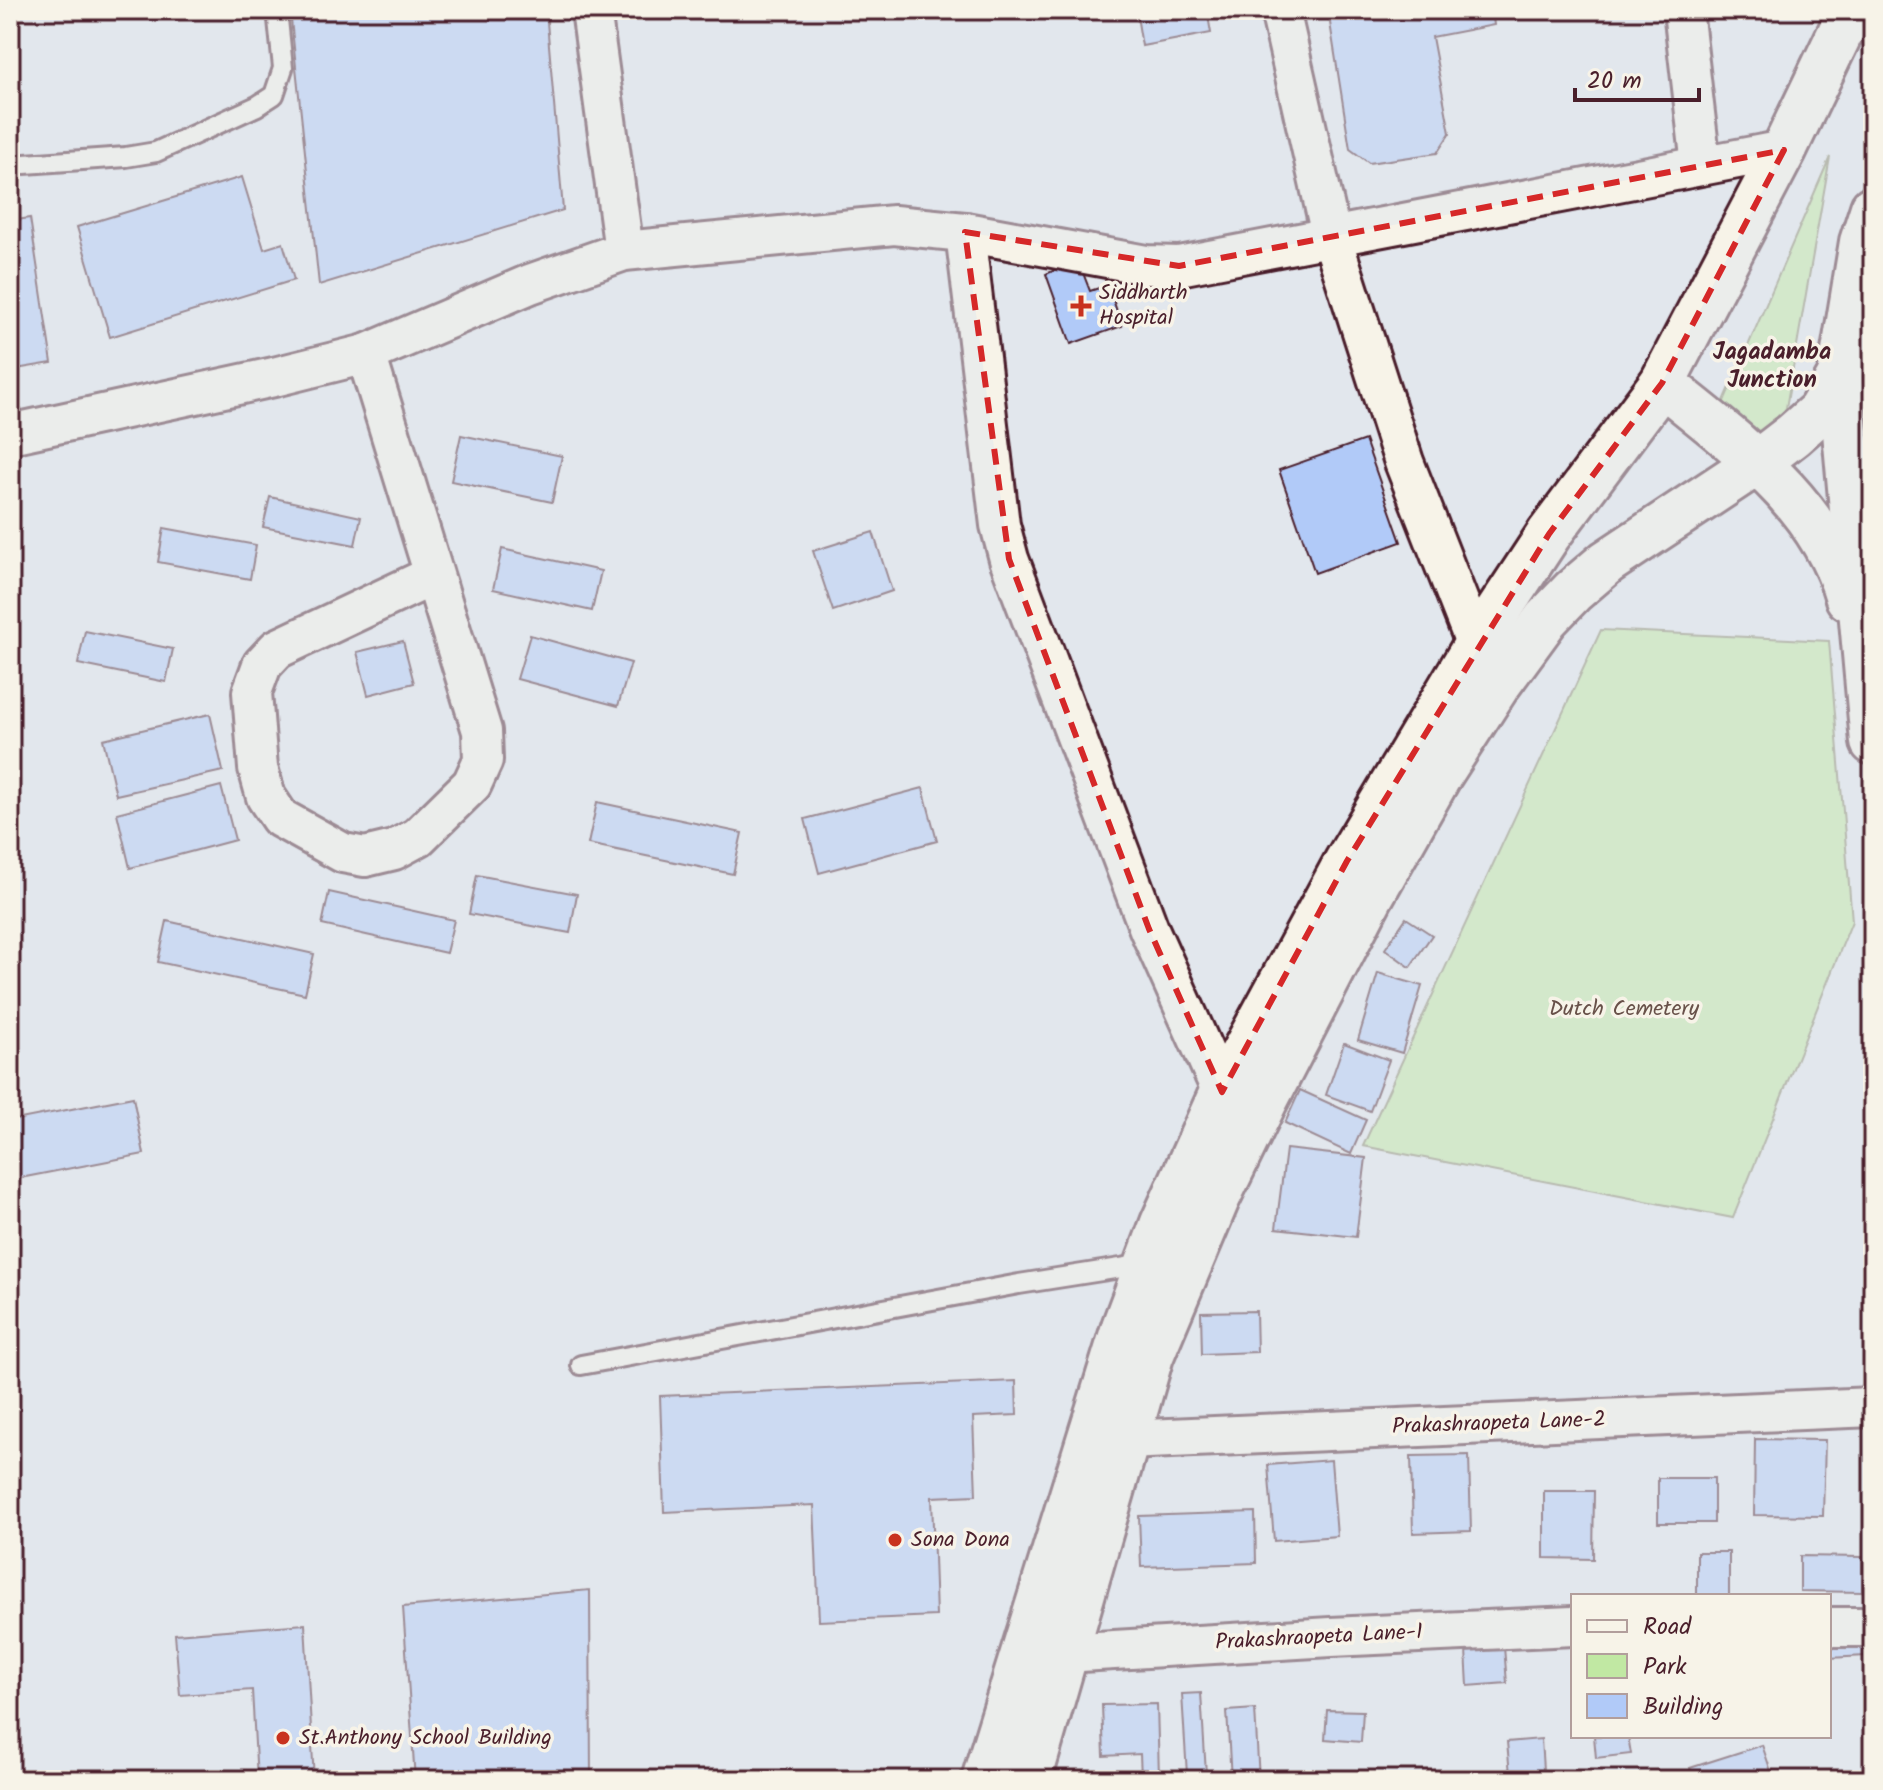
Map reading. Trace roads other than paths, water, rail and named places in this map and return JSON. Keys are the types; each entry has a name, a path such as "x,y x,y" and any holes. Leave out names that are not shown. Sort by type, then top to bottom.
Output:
{"main road":[{"path":"984,1780 1096,1413 1146,1264 1222,1092 1347,861 1476,645 1549,534 1662,383 1784,150 1851,10"},
{"path":"1869,226 1840,376 1873,742"},
{"path":"1029,1780 1151,1356 1217,1199 1370,898 1447,763 1546,619 1573,591 1607,562 1758,462 1819,412 1840,376"},
{"path":"1662,383 1758,462 1796,501 1826,546 1845,589 1867,670"}],"street":[{"path":"591,10 624,251"},
{"path":"1280,10 1331,235 1404,462 1476,645"},
{"path":"1683,10 1701,165"},
{"path":"10,434 366,354 530,284 624,251 894,225 965,232 1146,265 1179,266 1784,150"},
{"path":"965,232 1000,525 1009,559 1149,929 1222,1092"},
{"path":"366,354 434,575 482,731 483,760 472,784 418,837 394,850 365,857 343,853 280,818 266,797 258,768 252,692 262,665 277,649 434,575"},
{"name":"Prakashraopeta Lane-2","path":"1125,1440 1873,1407"},
{"name":"Prakashraopeta Lane-1","path":"1064,1653 1571,1626"},
{"path":"1831,1627 1873,1627"}],"lane":[{"path":"10,165 156,152 257,106 274,95 283,68 277,10"},
{"path":"581,1365 975,1292 1146,1264"}],"place":[{"name":"Siddharth Hospital","path":"1081,306"},
{"name":"Sona Dona","path":"895,1540"},
{"name":"St.Anthony School Building","path":"283,1738"}],"district":[{"name":"Jagadamba Junction","path":"1772,366"}],"park label":[{"name":"Dutch Cemetery","path":"1624,1009"}]}
